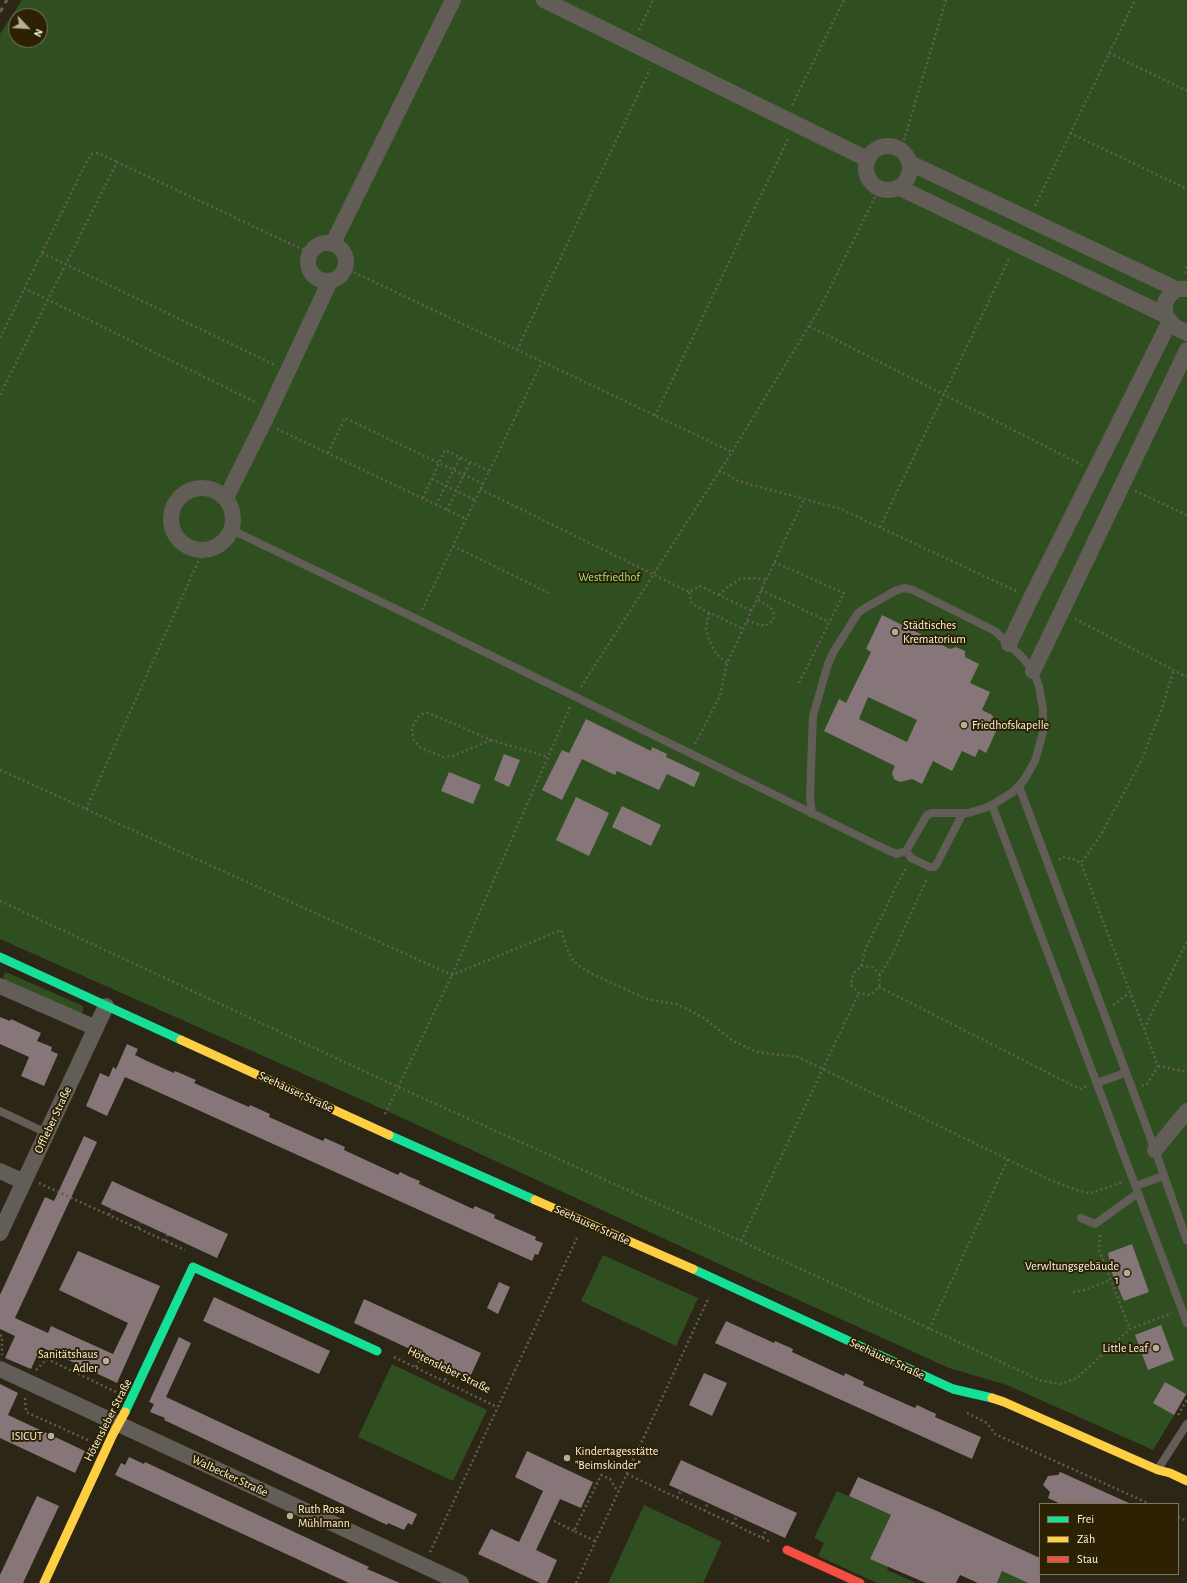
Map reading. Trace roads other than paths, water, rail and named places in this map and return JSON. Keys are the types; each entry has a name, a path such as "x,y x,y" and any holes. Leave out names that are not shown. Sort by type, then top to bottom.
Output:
{"street":[{"path":"333,244 453,0"},
{"path":"544,0 867,159"},
{"path":"884,146 894,146 906,155 910,163 908,179 900,188 892,190 879,189 868,178 866,167 867,159 876,149 884,146"},
{"path":"910,163 1028,219 1182,289 1165,302 1168,318 1010,644"},
{"path":"900,188 1017,243 1168,318 1175,327 1187,333"},
{"path":"319,244 333,244 339,246 345,254 346,260 345,268 342,274 330,281 315,276 310,269 308,262 310,253 319,244"},
{"path":"226,498 267,416 330,281"},
{"path":"1032,671 1187,350"},
{"path":"200,487 217,491 226,498 232,508 234,519 232,530 223,543 214,548 203,551 187,546 178,540 171,526 171,515 174,504 180,496 190,490 200,487"},
{"name":"Seehäuser Straße","path":"0,957 377,1130 717,1280 953,1389 1004,1402 1158,1470 1187,1480"},
{"path":"0,986 96,1028"},
{"name":"Offleber Straße","path":"0,1233 106,1006"},
{"path":"1155,1150 1187,1111"},
{"path":"0,1171 25,1180"},
{"name":"Hötensleber Straße","path":"44,1583 118,1423 132,1399 193,1267 377,1351"},
{"name":"Walbecker Straße","path":"1,1363 118,1423 461,1583"},
{"path":"787,1550 860,1583"}],"lane":[{"path":"232,530 575,696 891,852 909,854 933,868 936,867 963,813"},
{"path":"812,814 810,798 814,711 828,664 832,655 862,610 899,589 910,589 990,628 1010,644 1032,671 1039,686 1042,701 1043,732 1035,761 1019,786 1013,792 992,805 972,812 929,814 925,818 912,844 909,854"},
{"path":"1019,786 1155,1150 1187,1241"},
{"path":"992,805 1187,1323"},
{"path":"1097,1083 1125,1073"},
{"path":"0,1111 47,1133"},
{"path":"1081,1218 1095,1224 1136,1186 1163,1176"},
{"path":"1158,1470 1187,1424"}],"railway":[{"path":"0,12 7,0"}],"place":[{"name":"Städtisches Krematorium","path":"895,632"},
{"name":"Friedhofskapelle","path":"964,725"},
{"name":"Verwltungsgebäude 1","path":"1127,1273"},
{"name":"Little Leaf","path":"1156,1348"},
{"name":"Sanitätshaus Adler","path":"106,1361"},
{"name":"ISICUT","path":"51,1436"},
{"name":"Kindertagesstätte \"Beimskinder\"","path":"567,1458"},
{"name":"Ruth Rosa Mühlmann","path":"290,1516"}],"park label":[{"name":"Westfriedhof","path":"609,577"}]}
